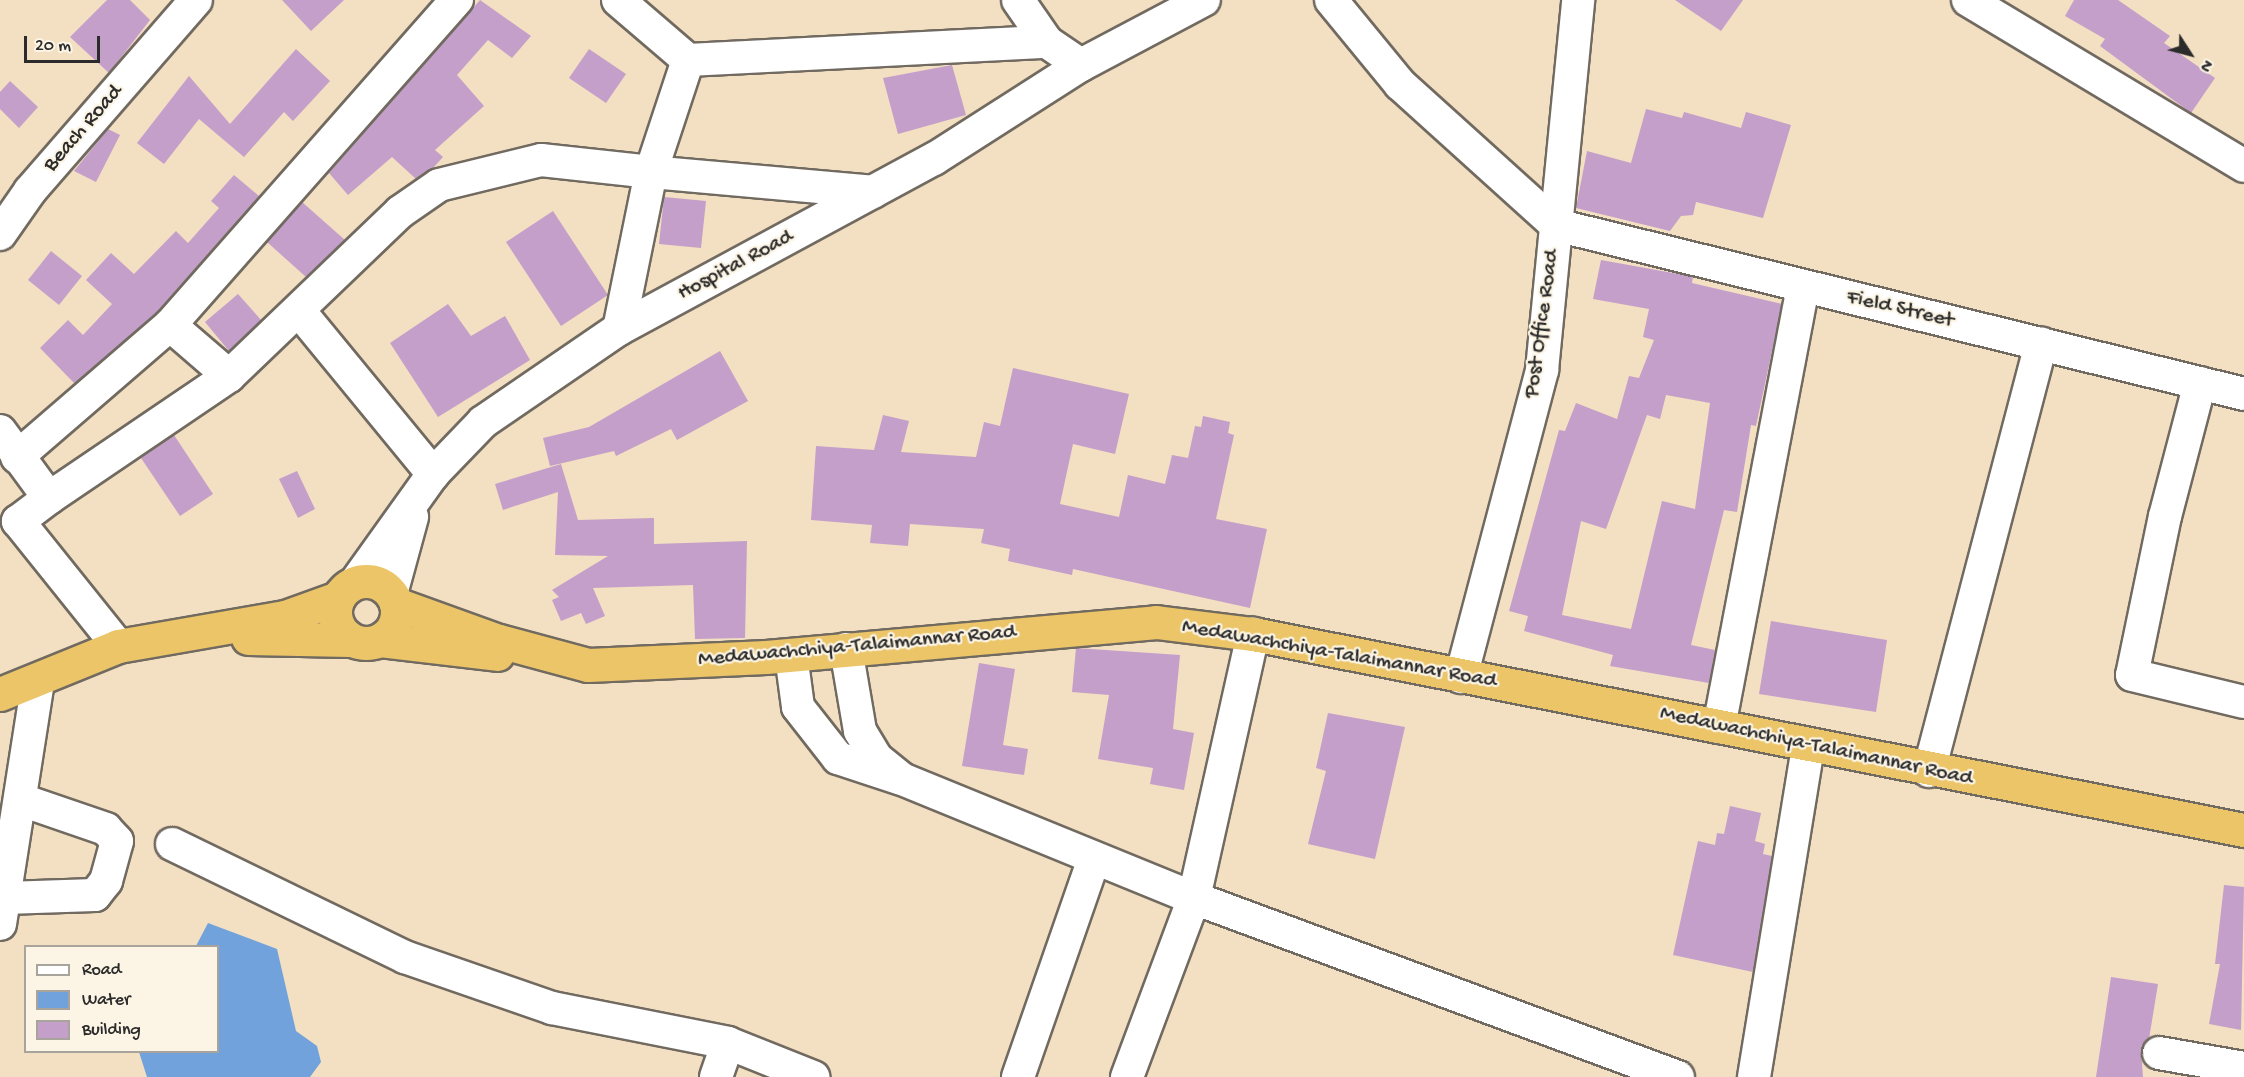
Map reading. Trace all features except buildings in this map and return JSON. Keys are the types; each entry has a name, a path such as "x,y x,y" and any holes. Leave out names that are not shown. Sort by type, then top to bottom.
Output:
{"highway":[{"path":"0,694 118,645 260,621 346,590 376,583 393,599 394,625 365,640"},
{"path":"346,590 336,621 365,640"},
{"name":"Medawachchiya-Talaimannar Road","path":"393,599 498,641 588,665 791,655 1156,622 1253,634 1929,771 2244,831"},
{"path":"168,636 365,640 588,665"}],"street":[{"name":"Beach Road","path":"0,234 30,191 196,0"},
{"path":"17,457 170,325 457,0"},
{"path":"618,0 688,60 1047,42"},
{"path":"1018,0 1047,42 1081,65"},
{"name":"Hospital Road","path":"260,621 331,583 483,422 619,329 873,192 1081,65 1204,0"},
{"path":"1331,0 1400,84 1556,225"},
{"name":"Post Office Road","path":"1461,677 1542,370 1578,0"},
{"path":"1968,0 2239,154"},
{"path":"619,329 651,172 688,60"},
{"path":"118,645 9,527 229,376 300,312 400,212 439,185 541,160 873,192"},
{"name":"Field Street","path":"1556,225 1803,288 2041,343 2244,394"},
{"path":"1719,727 1803,288"},
{"path":"300,312 425,486 393,599"},
{"path":"170,325 229,376"},
{"path":"1929,771 2041,343"},
{"path":"2200,383 2165,516 2132,675 2244,702"},
{"path":"0,431 49,498"},
{"name":"Hospital Road","path":"346,590 425,486"},
{"path":"1126,1077 1194,898 1253,634"},
{"path":"846,649 860,731 876,758 902,778"},
{"path":"791,655 798,707 838,758 902,778 1094,859 1194,898 1678,1077"},
{"path":"22,800 106,829 117,841 106,881 95,895 3,911 22,800 38,680"},
{"path":"1754,1077 1808,746"},
{"path":"172,844 405,957 552,1008 728,1043 813,1077"},
{"path":"1018,1077 1094,859"},
{"path":"716,1077 728,1043"},
{"path":"2159,1053 2244,1068"}],"water":[{"path":"208,923 277,949 296,1031 317,1046 321,1062 310,1077 147,1077 139,1053 219,1053 219,945 197,945"}]}
